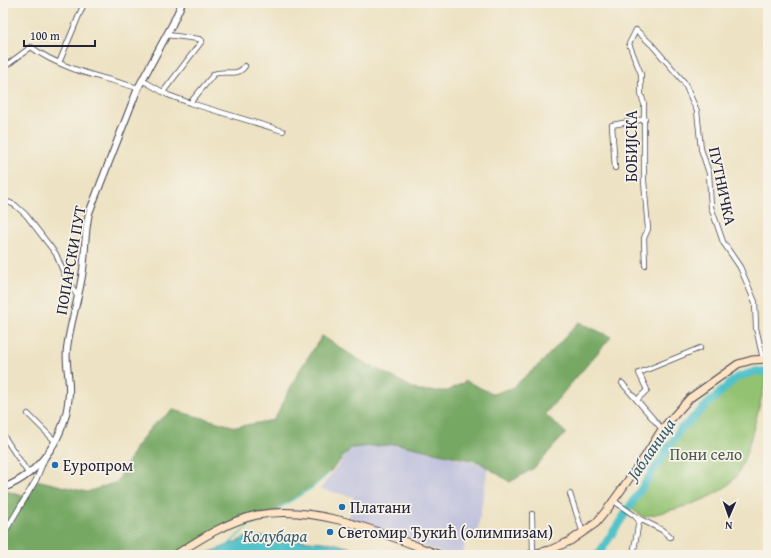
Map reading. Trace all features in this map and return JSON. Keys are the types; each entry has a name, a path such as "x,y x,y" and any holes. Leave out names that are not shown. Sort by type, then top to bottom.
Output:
{"main road":[{"path":"531,554 555,548 583,533 601,518 650,449 662,429 679,408 706,386 738,364 763,359"},
{"path":"175,555 202,538 238,520 258,515 278,513 311,516 343,522 440,555"}],"street":[{"name":"ПОПАРСКИ ПУТ","path":"3,488 28,474 45,458 55,441 68,400 67,351 82,275 86,227 89,213 138,88 167,36 182,3"},
{"path":"59,63 83,6"},
{"name":"БОБИЈСКА","path":"636,30 629,44 640,74 641,94 644,104 644,181 648,229 644,238 645,265"},
{"name":"ПУТНИЧКА","path":"636,30 652,44 684,82 697,111 701,149 709,173 711,207 723,242 740,267 756,302 756,328 763,359"},
{"path":"163,92 202,41 201,39 167,36"},
{"path":"3,68 31,47 44,56 59,63 92,75 138,88"},
{"path":"190,104 214,74 240,72 244,66"},
{"path":"142,80 163,92 190,104 283,131"},
{"path":"615,168 612,125 645,119"},
{"path":"3,200 15,205 26,215 56,254 65,276 78,296"},
{"path":"637,400 647,390 639,373 700,348"},
{"path":"622,383 662,429"},
{"path":"28,414 55,441"},
{"path":"3,435 28,474"},
{"path":"3,535 38,475 45,458"},
{"path":"570,494 583,533"},
{"path":"614,501 637,517 662,530 670,537"},
{"path":"531,554 532,514"},
{"path":"633,555 639,524 637,517"}],"shaded area":[{"path":"398,444 488,466 477,535 466,535 463,555 449,555 348,521 354,497 320,489 351,448"}],"green space":[{"path":"579,322 611,337 545,414 566,433 534,468 510,482 479,462 398,444 351,448 328,474 313,487 279,508 279,513 249,517 175,555 3,555 3,490 26,497 36,480 87,492 117,482 136,447 151,427 173,410 236,427 274,420 299,371 322,336 356,358 419,391 448,391 466,381 493,394 512,388 542,362"},
{"name":"Пони село","path":"756,371 768,373 745,458 735,478 716,493 679,508 643,517 629,507 680,430 736,378"}],"water":[{"path":"250,536 332,543 379,555 204,555"}],"waterway":[{"name":"Јабланица","path":"598,555 680,430 736,378 756,371 768,373"},
{"path":"279,510 279,508 313,487 328,474"},
{"name":"Колубара","path":"225,548 249,525 273,517"}],"place":[{"name":"Еуропром","path":"55,465"},
{"name":"Платани","path":"342,507"},
{"name":"Светомир Ђукић (олимпизам)","path":"330,532"}]}
